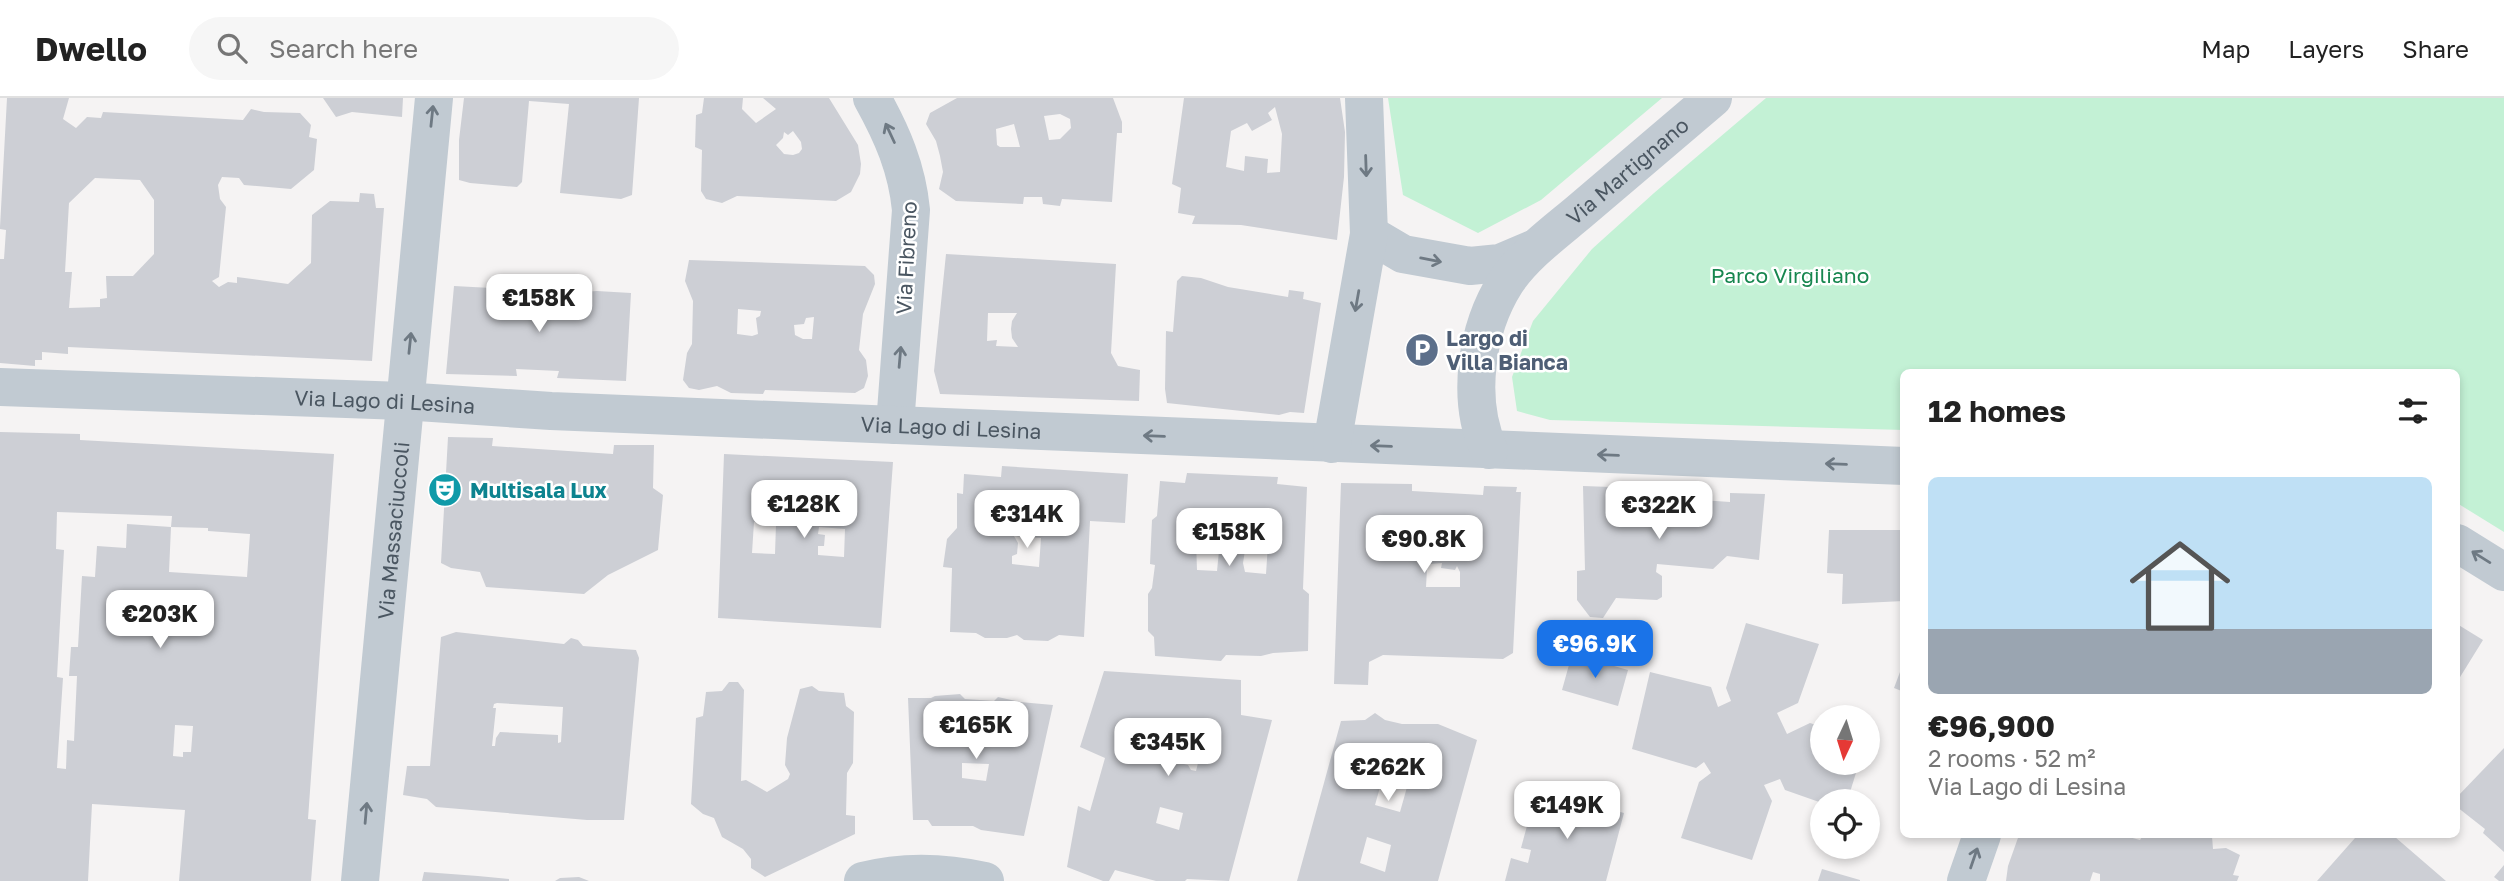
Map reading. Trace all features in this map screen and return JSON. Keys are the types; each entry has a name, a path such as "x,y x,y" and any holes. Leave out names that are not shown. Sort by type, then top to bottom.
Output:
{"street":[{"name":"Via Massaciuccoli","path":"360,881 403,401 434,98"},
{"name":"Via Fibreno","path":"872,98 899,152 911,210 895,425"},
{"path":"1332,444 1368,234 1364,98"},
{"name":"Via Martignano","path":"1541,245 1713,98"},
{"path":"1368,234 1403,254 1470,266 1500,263 1541,245"},
{"path":"1489,450 1477,413 1476,384 1484,335 1490,315 1507,280 1541,245"},
{"name":"Via Lago di Lesina","path":"0,387 403,401 551,411 1900,466"},
{"path":"2460,545 2504,572"},
{"path":"1966,881 1981,838"},
{"path":"863,881 908,873 937,872 985,881"}],"green space":[{"path":"1388,98 1662,98 1541,200 1478,233 1403,195"},
{"name":"Parco Virgiliano","path":"1766,98 2504,98 2504,532 2460,505 2460,369 1900,369 1900,430 1550,420 1517,411 1512,377 1533,321 1592,249"}],"building":[{"path":"7,98 69,98 63,119 76,128 87,117 101,118 103,112 243,120 251,109 300,113 311,125 309,137 317,139 314,170 291,189 244,185 239,178 222,177 218,185 220,199 226,207 219,277 212,281 219,287 228,282 237,283 237,277 288,284 311,263 312,215 330,201 359,202 360,193 374,194 376,208 384,208 372,361 68,347 68,354 42,352 42,360 35,360 35,366 0,363 0,259 4,259 6,230 0,229","holes":["95,178 140,180 154,200 154,254 133,276 106,276 107,298 100,299 100,307 69,308 72,272 65,272 69,203"]},
{"path":"323,98 403,98 402,117 352,112 336,117"},
{"path":"464,98 639,98 632,195 621,199 560,193 569,104 529,101 522,182 517,187 459,180 459,140"},
{"path":"704,98 743,98 742,109 756,123 776,109 763,98 829,98 858,145 860,174 851,192 836,201 737,196 722,203 706,199 701,191 702,150 695,147 696,115 702,113","holes":["793,131 801,142 802,149 793,155 784,154 776,145 783,138 784,132 788,135"]},
{"path":"957,98 1113,98 1122,122 1122,133 1117,133 1112,202 1062,199 1060,206 1043,204 1042,197 1024,197 1023,204 956,201 939,189 943,172 936,141 926,124 930,113","holes":["1060,114 1070,119 1071,128 1060,139 1049,140 1044,116","1014,124 1020,147 997,145 996,129"]},
{"path":"1184,98 1340,98 1345,132 1344,177 1337,240 1241,225 1192,224 1195,216 1178,213 1181,188 1172,184","holes":["1275,107 1282,134 1280,172 1267,173 1268,159 1245,156 1244,171 1226,167 1231,131 1247,123 1252,131 1272,120 1268,113"]},
{"path":"946,254 1116,264 1111,353 1118,366 1140,370 1139,401 940,394 934,371","holes":["988,313 1017,313 1011,329 1012,338 1018,347 996,346 997,340 987,341"]},
{"path":"689,260 865,266 874,275 875,284 863,314 859,350 866,360 868,376 864,388 855,393 765,390 763,394 731,393 717,386 699,390 689,388 683,380 687,353 692,344 693,301 685,281","holes":["738,309 761,311 756,318 758,334 737,334","814,317 812,339 795,335 794,325 804,324 806,318"]},
{"path":"1182,276 1288,297 1289,290 1304,292 1303,299 1321,303 1304,413 1290,412 1279,415 1167,403 1166,331 1173,332 1177,281"},
{"path":"454,286 511,289 518,296 563,299 567,293 631,293 626,381 557,378 559,371 516,369 517,376 446,374"},
{"path":"0,432 80,434 80,440 334,454 308,819 316,820 311,881 179,881 185,810 92,804 88,881 0,881","holes":["57,512 172,516 171,527 127,524 126,548 97,546 95,577 82,576 78,647 71,647 69,676 77,676 74,741 67,740 66,769 57,768 63,678 57,677 64,550 56,549","171,527 208,528 208,531 250,534 247,577 169,572","175,725 193,726 191,752 183,752 183,757 173,756"]},
{"path":"448,437 493,438 492,446 613,454 614,445 654,445 653,488 663,495 658,550 608,575 584,594 486,587 480,572 451,568 441,563"},
{"path":"724,454 893,462 881,628 718,618","holes":["754,522 776,524 775,554 752,553","819,527 845,529 844,557 818,555 818,546 824,546 825,535 818,534"]},
{"path":"1002,466 1128,474 1125,523 1090,521 1084,637 1059,635 1048,641 1024,640 1017,635 985,638 976,633 950,632 952,568 943,567 947,539 957,528 957,493 963,494 964,474 1001,477","holes":["1014,536 1041,538 1039,567 1012,564 1012,556 1017,554 1018,543"]},
{"path":"1187,473 1278,477 1277,484 1307,487 1303,589 1309,594 1308,651 1261,656 1226,655 1221,661 1155,656 1154,637 1148,631 1148,594 1152,588 1155,565 1150,564 1152,520 1157,516 1160,481 1185,483","holes":["1196,541 1215,541 1219,551 1217,571 1197,570","1246,544 1268,544 1266,574 1245,572 1243,563"]},
{"path":"1341,483 1412,484 1412,491 1483,495 1484,486 1517,487 1516,492 1521,492 1513,653 1503,659 1383,655 1369,662 1368,685 1334,684","holes":["1442,563 1441,568 1455,570 1457,566 1460,572 1460,587 1426,587 1430,564"]},
{"path":"1583,486 1611,487 1617,494 1661,497 1667,490 1684,491 1686,499 1730,502 1730,493 1765,494 1759,560 1727,556 1713,569 1657,564 1656,572 1662,576 1662,597 1657,600 1616,598 1603,618 1590,617 1577,600 1577,571 1585,570"},
{"path":"1829,530 1900,530 1900,601 1842,604 1843,574 1827,573"},
{"path":"1746,623 1819,644 1798,703 1777,713 1787,734 1810,723 1810,775 1855,775 1851,789 1810,789 1810,799 1785,790 1780,779 1764,785 1772,801 1752,860 1681,838 1699,782 1711,773 1704,762 1696,768 1632,749 1650,672 1711,687 1718,707 1731,701 1726,688"},
{"path":"2460,626 2483,640 2460,677"},
{"path":"456,632 564,644 571,638 578,640 583,646 636,650 639,658 624,820 587,820 436,807 427,799 403,795 407,766 430,766 441,637","holes":["494,704 563,707 561,742 558,743 558,735 500,732 495,746 492,746 496,708 493,708"]},
{"path":"1572,654 1628,670 1618,706 1562,690"},
{"path":"1104,671 1241,680 1241,715 1272,720 1229,881 1156,881 1115,870 1109,881 1103,881 1067,867 1078,806 1090,811 1105,758 1080,747","holes":["1179,740 1203,743 1196,771 1180,763 1171,766","1160,807 1183,813 1179,830 1156,823"]},
{"path":"1900,672 1900,690 1894,688"},
{"path":"729,682 738,682 744,690 741,781 746,780 767,792 788,779 790,774 785,765 787,738 800,689 812,686 819,691 844,693 846,706 854,712 853,763 847,773 846,815 855,816 855,834 765,877 751,868 751,859 743,849 722,837 714,818 703,814 691,804 696,718 703,716 706,692 722,691"},
{"path":"960,694 965,699 994,701 998,697 1053,705 1024,836 981,830 973,826 932,826 928,820 913,820 908,698","holes":["962,763 989,764 986,781 962,778"]},
{"path":"1375,713 1385,720 1402,724 1438,724 1477,740 1438,881 1297,881 1341,721 1365,720","holes":["1384,773 1409,780 1400,812 1375,805","1367,837 1391,845 1385,872 1360,863"]},
{"path":"2504,748 2504,852 2483,833 2485,829 2460,809 2460,794"},
{"path":"1537,789 1624,813 1606,881 1505,881 1511,858 1528,863 1531,850 1521,848"},
{"path":"2018,838 2212,838 2213,849 2226,848 2240,855 2233,875 2239,876 2237,881 2100,881 2100,874 2093,872 2090,881 2006,881"},
{"path":"2355,838 2396,838 2446,881 2317,881"},
{"path":"2504,865 2504,881 2499,881 2494,877"},
{"path":"1822,869 1860,880 1860,881 1818,881"},
{"path":"424,872 509,879 509,881 422,881"},
{"path":"579,877 589,881 555,881 560,878"}],"place":[{"name":"Largo di Villa Bianca","path":"1422,350"},
{"name":"Multisala Lux","path":"445,490"}]}
